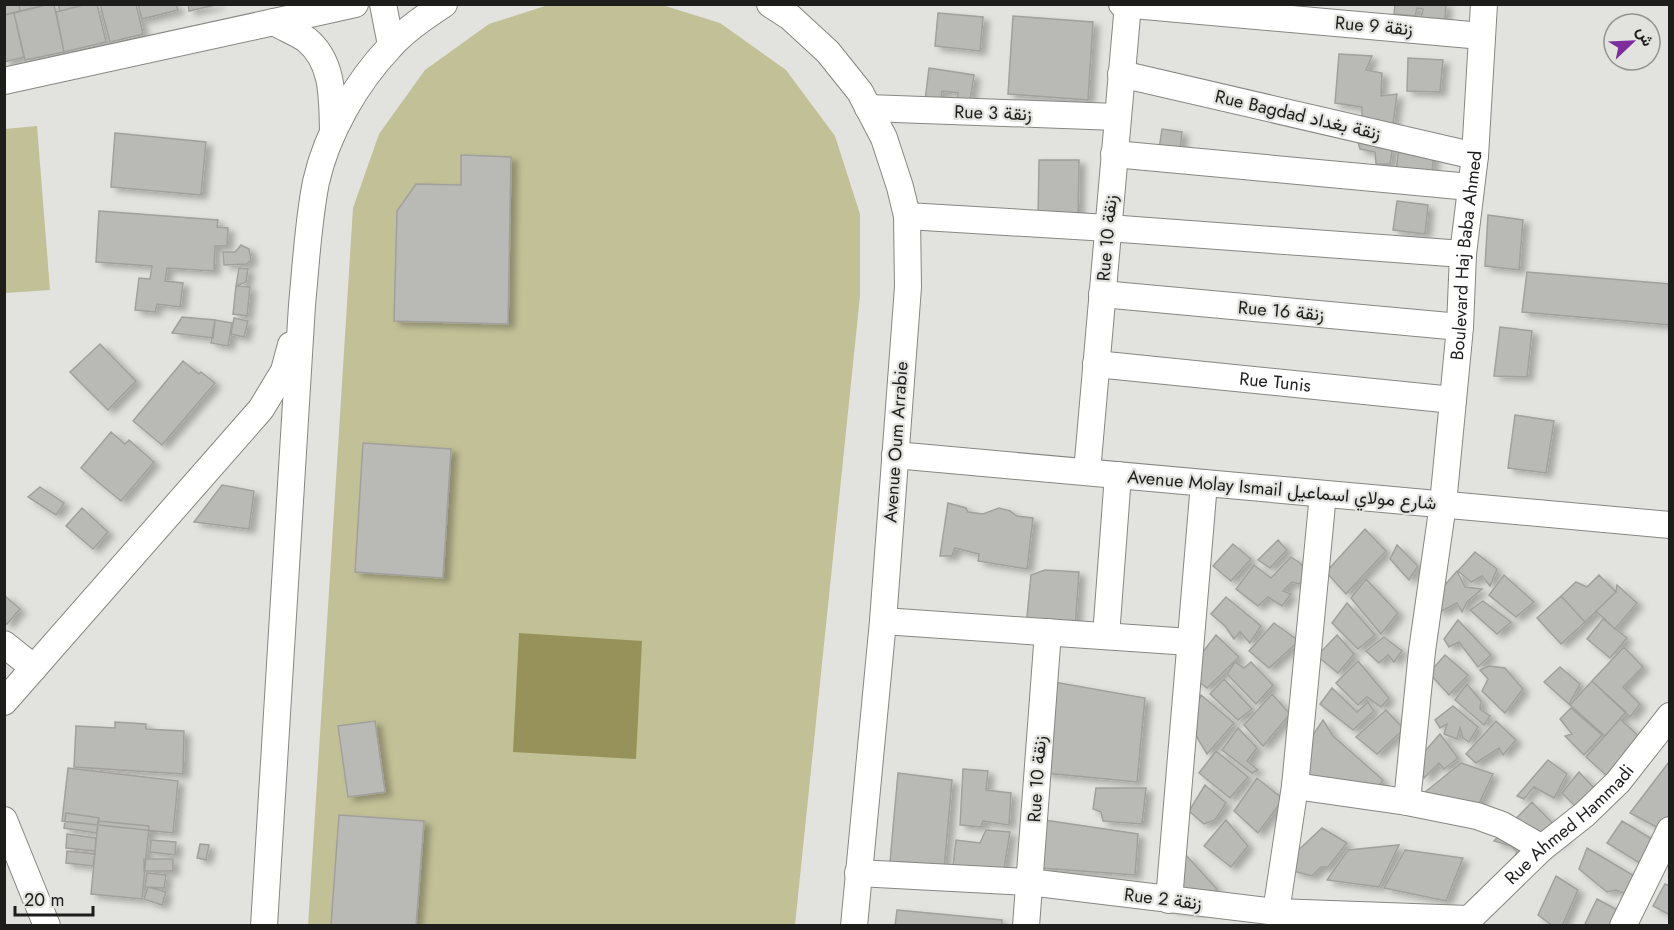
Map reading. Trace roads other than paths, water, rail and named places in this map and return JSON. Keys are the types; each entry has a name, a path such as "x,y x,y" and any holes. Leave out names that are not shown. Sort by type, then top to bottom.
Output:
{"street":[{"path":"4,81 355,4"},
{"path":"383,4 391,45"},
{"path":"264,926 303,304 309,228 317,180 333,134 356,91 391,45 420,20 444,4"},
{"name":"Avenue Oum Arrabie","path":"770,4 790,17 828,52 860,92 884,138 907,216 908,287 883,621 854,926"},
{"name":"Rue 9 زنقة","path":"1122,4 1375,15 1482,36"},
{"name":"Boulevard Haj Baba Ahmed","path":"1407,802 1422,651 1443,504 1460,327 1463,254 1475,156 1484,4"},
{"name":"Rue 10 زنقة","path":"1087,472 1128,5"},
{"path":"274,22 306,40 324,60 332,87 333,134"},
{"name":"Rue Bagdad زنقة بغداد","path":"1121,74 1475,156"},
{"name":"Rue 3 زنقة","path":"868,108 1117,117"},
{"path":"1114,154 1470,187"},
{"path":"907,216 1463,254"},
{"name":"Rue 16 زنقة","path":"1102,294 1460,327"},
{"path":"4,702 261,409 284,371 303,304"},
{"name":"Rue Tunis","path":"1096,364 1453,400"},
{"name":"Avenue Molay Ismail شارع مولاي اسماعيل","path":"895,455 1670,525"},
{"path":"1106,636 1118,475"},
{"path":"1168,900 1204,483"},
{"path":"1276,912 1295,786 1323,494"},
{"path":"883,621 1190,642"},
{"name":"Rue 10 زنقة","path":"1026,926 1048,632"},
{"path":"4,644 34,668"},
{"name":"Rue Ahmed Hammadi","path":"1465,922 1542,848 1586,814 1618,782 1670,716"},
{"path":"1295,786 1407,802 1477,816 1502,825 1542,848"},
{"path":"4,820 47,926"},
{"path":"1623,926 1670,830"},
{"name":"Rue 2 زنقة","path":"858,873 1029,882 1276,912 1465,922"}]}
